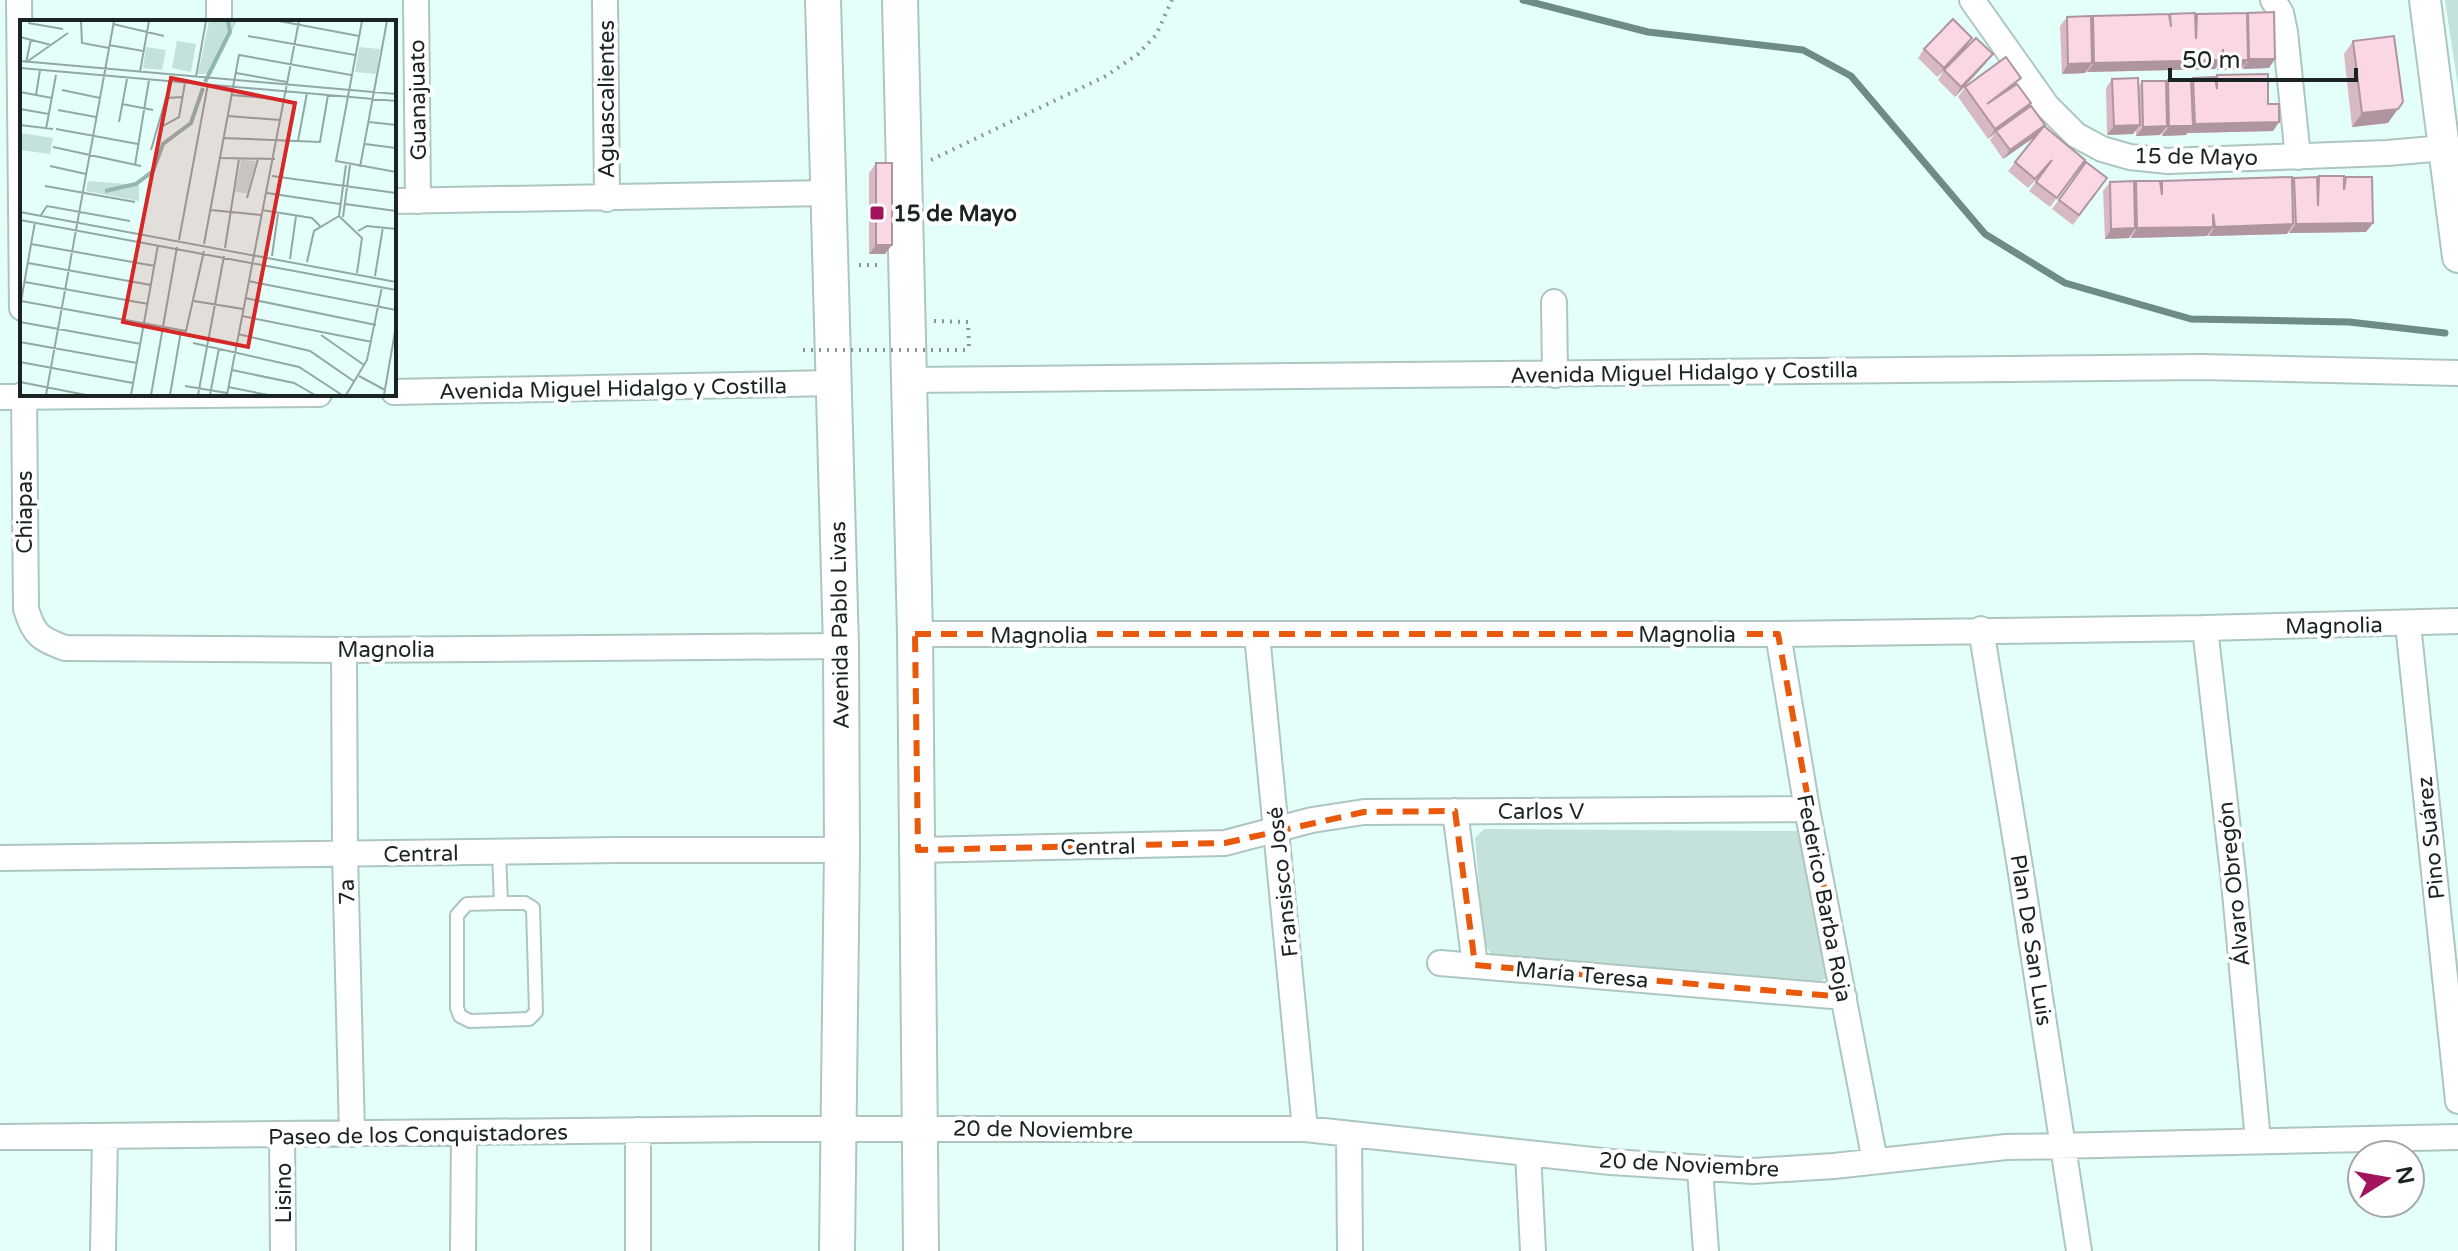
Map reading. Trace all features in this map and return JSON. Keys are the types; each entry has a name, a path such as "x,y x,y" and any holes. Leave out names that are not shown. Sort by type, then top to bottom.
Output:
{"main road":[{"name":"Avenida Pablo Livas","path":"823,0 841,646 837,1251"},
{"path":"900,0 915,634 921,1251"}],"street":[{"path":"19,0 14,205 20,282"},
{"name":"Guanajuato","path":"406,201 416,0"},
{"name":"Aguascalientes","path":"605,0 607,199"},
{"name":"15 de Mayo","path":"1972,0 2047,106 2076,135 2102,149 2130,157 2168,161 2444,148"},
{"path":"2273,0 2281,13 2285,32 2298,157"},
{"path":"2425,0 2458,257"},
{"path":"406,201 827,193"},
{"path":"1554,302 1555,375"},
{"name":"Avenida Miguel Hidalgo y Costilla","path":"909,380 2186,367 2458,373"},
{"name":"Avenida Miguel Hidalgo y Costilla","path":"396,392 832,383"},
{"name":"Chiapas","path":"16,396 26,609 32,630"},
{"path":"0,579 25,579"},
{"name":"Magnolia","path":"915,634 1778,634 2458,621"},
{"name":"Pino Suárez","path":"2408,624 2458,1101"},
{"name":"Álvaro Obregón","path":"2205,628 2234,882 2258,1141"},
{"name":"Plan De San Luis","path":"1981,629 2079,1251"},
{"name":"Magnolia","path":"32,630 47,641 65,648 344,650 841,646"},
{"name":"Federico Barba Roja","path":"1778,634 1807,809 1875,1161"},
{"name":"Fransisco José","path":"1257,635 1305,1129"},
{"name":"7a","path":"344,650 352,1134"},
{"name":"Carlos V","path":"1277,831 1312,820 1364,812 1807,809"},
{"path":"1455,811 1475,965"},
{"name":"Central","path":"918,850 1225,843 1277,831"},
{"name":"Central","path":"0,858 842,850"},
{"name":"María Teresa","path":"1440,963 1844,997"},
{"name":"20 de Noviembre","path":"836,1128 1305,1129 1700,1170 1753,1171 2006,1147 2458,1137"},
{"name":"Paseo de los Conquistadores","path":"0,1137 836,1128"},
{"path":"638,1130 638,1251"},
{"path":"463,1251 464,1133"},
{"path":"1349,1134 1350,1251"},
{"path":"103,1251 105,1136"},
{"name":"Lisino","path":"282,1136 283,1251"},
{"path":"1528,1153 1533,1251"},
{"path":"1700,1170 1706,1251"}],"lane":[{"path":"499,852 501,903"},
{"path":"501,903 525,903 533,908 536,1012 529,1019 470,1021 460,1016 457,1008 457,915 467,904 501,903"}],"path":[{"path":"905,172 1106,76 1138,54 1156,35 1172,0"},
{"path":"803,350 969,350 968,322"}],"highlighted area":[{"path":"915,634 1778,634 1844,997 1475,965 1455,811 1364,812 1225,843 918,850"}],"green space":[{"path":"2445,0 2458,0 2458,87"},
{"path":"1484,829 1798,831 1809,844 1834,972 1819,983 1491,954 1484,943 1475,838"}],"building":[{"path":"2274,12 2275,59 2249,59 2248,13"},
{"path":"2195,13 2196,39 2197,14 2247,13 2248,60 2223,60 2223,49 2222,60 2094,63 2093,16 2169,14 2171,27 2170,14"},
{"path":"2091,16 2092,63 2068,64 2067,17"},
{"path":"1953,19 1972,38 1944,68 1924,49"},
{"path":"2394,36 2403,102 2398,109 2362,113 2353,41"},
{"path":"1976,38 1993,54 1961,87 1944,70"},
{"path":"2006,57 2021,78 1987,104 2017,84 2031,103 1995,129 1965,87"},
{"path":"2268,74 2268,104 2279,104 2279,122 2195,124 2193,78 2215,77 2217,89 2217,75"},
{"path":"2138,78 2140,125 2114,126 2112,79"},
{"path":"2191,79 2193,126 2169,126 2168,80"},
{"path":"2142,81 2166,81 2167,126 2143,127"},
{"path":"2031,106 2045,125 2010,150 1996,131"},
{"path":"2044,126 2085,160 2057,198 2036,182 2052,160 2035,179 2015,162"},
{"path":"2086,162 2107,178 2079,215 2059,200"},
{"path":"876,163 892,163 892,245 876,245"},
{"path":"2319,176 2344,176 2344,190 2346,177 2372,177 2373,223 2296,224 2294,178 2317,177 2318,206"},
{"path":"2292,177 2293,224 2215,227 2213,214 2213,227 2137,228 2136,181 2160,181 2162,195 2162,181"},
{"path":"2134,181 2135,228 2111,229 2110,182"}],"waterway":[{"path":"1523,0 1648,32 1803,50 1851,76 1985,234 2065,283 2191,319 2349,322 2445,333"}],"place":[{"name":"15 de Mayo","path":"877,213"}]}
